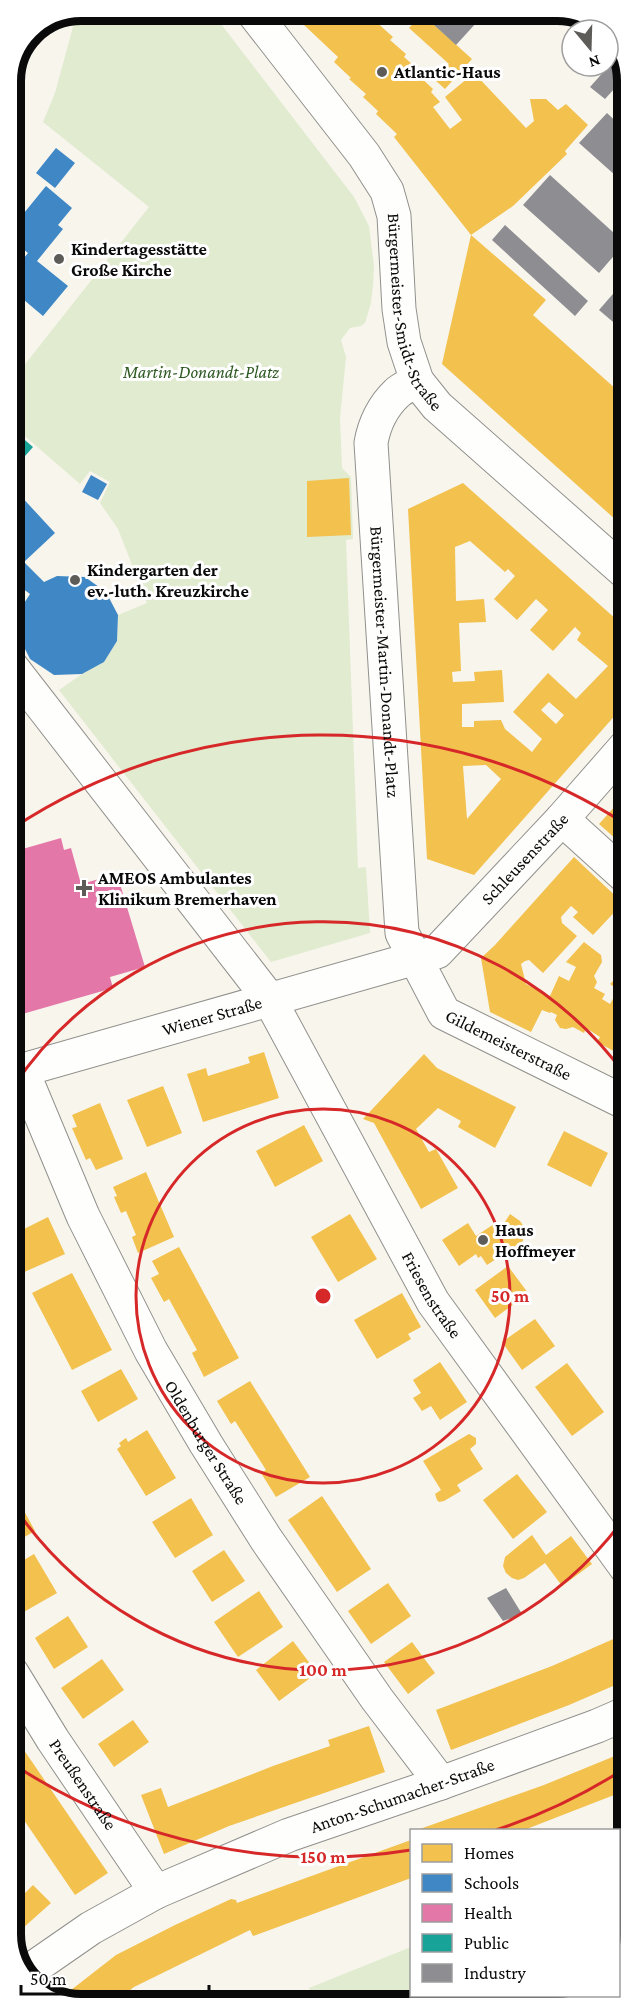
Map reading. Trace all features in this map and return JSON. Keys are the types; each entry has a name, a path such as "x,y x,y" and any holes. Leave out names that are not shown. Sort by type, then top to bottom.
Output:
{"street":[{"name":"Bürgermeister-Smidt-Straße","path":"260,21 364,155 387,191 391,202 396,239 399,309 404,342 417,381 437,406 617,565"},
{"name":"Bürgermeister-Martin-Donandt-Platz","path":"414,959 402,933 371,443 373,430 385,408 397,393 417,381"},
{"path":"21,679 270,1000"},
{"name":"Schleusenstraße","path":"414,959 436,952 562,819 617,756"},
{"path":"562,819 617,869"},
{"name":"Wiener Straße","path":"21,1071 414,959"},
{"name":"Gildemeisterstraße","path":"414,959 444,1013 617,1099"},
{"name":"Friesenstraße","path":"270,1000 433,1302 617,1555"},
{"name":"Oldenburger Straße","path":"21,1081 84,1216 151,1351 206,1444 266,1539 377,1699 441,1783"},
{"name":"Preußenstraße","path":"21,1688 53,1740 156,1893"},
{"name":"Anton-Schumacher-Straße","path":"32,1969 91,1928 156,1893 289,1835 441,1783 617,1717"}],"green space":[{"name":"Martin-Donandt-Platz","path":"219,21 354,197 369,226 374,266 371,303 365,323 350,328 341,340 346,357 340,418 342,468 351,477 353,539 346,540 358,868 366,867 370,933 271,962 59,690 104,662 117,641 118,615 147,603 118,529 100,503 110,482 90,471 80,484 21,433 21,369 149,207 43,122 55,93 74,22"},
{"path":"410,1947 410,1994 312,1994 309,1988"}],"building: Homes":[{"path":"308,21 375,21 393,37 390,40 406,54 404,57 420,71 417,74 433,89 431,92 440,102 433,107 450,129 462,120 445,97 474,73 526,128 534,121 530,99 546,99 558,110 566,104 588,125 565,151 567,154 513,206 471,235 394,137 397,134 376,114 378,111 363,97 366,94 334,62 338,57 304,25"},
{"path":"416,21 430,21 472,59 445,89 435,80 449,64 409,28"},
{"path":"471,235 546,300 533,315 617,390 617,521 442,364"},
{"path":"349,478 351,535 307,537 307,481"},
{"path":"463,483 617,620 617,713 474,875 427,859 408,509","holes":["470,541 505,572 508,569 515,576 494,599 517,620 536,599 548,610 530,630 553,651 575,627 581,633 577,640 608,666 576,699 548,673 513,712 542,739 532,752 505,729 501,720 474,721 474,727 462,727 462,704 504,702 502,670 474,672 475,681 453,682 452,672 461,671 459,623 486,622 484,599 456,601 455,547","549,702 564,715 556,724 541,710","486,765 501,779 467,819 463,766"]},
{"path":"617,804 617,840 599,824"},
{"path":"574,857 617,897 617,909 593,935 573,917 578,912 571,906 561,917 562,923 577,936 543,973 529,960 521,964 526,984 550,996 559,976 569,981 576,967 566,962 584,942 601,955 602,962 594,976 597,982 594,988 605,994 602,999 610,1004 617,992 617,1053 597,1042 600,1037 586,1028 584,1033 573,1027 560,1028 555,1020 557,1015 551,1012 542,1010 531,1032 490,1012 481,958"},
{"path":"617,977 617,989 610,984"},
{"path":"264,1052 279,1098 203,1122 187,1074 206,1068 208,1076 250,1063 248,1057"},
{"path":"424,1054 437,1068 516,1107 495,1148 458,1127 461,1121 438,1108 416,1129 429,1152 436,1149 458,1188 421,1209 374,1123 363,1119"},
{"path":"163,1086 182,1133 147,1147 127,1100"},
{"path":"100,1103 123,1159 96,1170 90,1158 86,1160 72,1128 77,1127 72,1115"},
{"path":"304,1125 323,1161 275,1187 256,1151"},
{"path":"564,1131 608,1153 591,1187 547,1165"},
{"path":"146,1172 174,1237 138,1253 132,1237 136,1235 126,1211 121,1213 114,1197 117,1196 113,1187"},
{"path":"350,1214 377,1259 338,1282 311,1237"},
{"name":"Haus Hoffmeyer","path":"510,1214 524,1227 523,1241 487,1265 481,1256 478,1258 476,1254 459,1266 442,1240 468,1223 476,1236 494,1224 497,1229 503,1225"},
{"path":"48,1217 65,1254 22,1273 21,1230"},
{"path":"179,1247 239,1358 204,1377 192,1353 197,1350 169,1299 164,1302 151,1278 159,1274 152,1261"},
{"path":"508,1266 528,1293 495,1318 475,1290"},
{"path":"72,1273 112,1350 72,1370 32,1293"},
{"path":"402,1293 421,1327 408,1334 411,1339 377,1359 354,1320"},
{"path":"535,1319 555,1346 522,1370 502,1342"},
{"path":"440,1362 467,1402 440,1420 431,1406 422,1411 413,1398 421,1393 413,1380"},
{"path":"567,1363 604,1412 572,1436 535,1387"},
{"path":"121,1369 138,1399 98,1422 81,1391"},
{"path":"250,1381 310,1477 276,1497 261,1473 266,1470 235,1421 231,1424 217,1401"},
{"path":"147,1430 176,1478 146,1496 117,1449 121,1446 119,1443 126,1438 128,1442"},
{"path":"469,1434 476,1438 476,1444 470,1449 483,1469 457,1485 461,1491 439,1502 435,1494 441,1490 423,1461"},
{"path":"517,1474 547,1512 513,1539 483,1500"},
{"path":"322,1496 371,1569 337,1592 288,1520"},
{"path":"191,1498 213,1535 175,1558 152,1522"},
{"path":"21,1505 35,1531 21,1539"},
{"path":"532,1535 546,1555 571,1536 592,1564 562,1586 545,1563 524,1578 518,1580 512,1578 503,1566 505,1557"},
{"path":"224,1550 245,1581 212,1602 192,1571"},
{"path":"34,1554 57,1593 22,1613 21,1611 21,1562"},
{"path":"388,1583 411,1616 371,1644 348,1611"},
{"path":"259,1591 283,1627 238,1657 214,1622"},
{"path":"68,1616 88,1647 54,1669 35,1638"},
{"path":"617,1637 617,1684 451,1750 436,1710 552,1666"},
{"path":"293,1641 317,1673 279,1701 256,1670"},
{"path":"412,1642 435,1673 408,1694 384,1662"},
{"path":"102,1659 124,1690 83,1719 61,1688"},
{"path":"133,1720 149,1742 114,1767 98,1744"},
{"path":"369,1726 385,1772 229,1826 164,1854 141,1795 161,1788 168,1807 330,1746 328,1740"},
{"path":"21,1746 108,1873 75,1895 21,1816"},
{"path":"617,1755 617,1794 527,1829 420,1829 544,1785"},
{"path":"410,1840 410,1878 253,1936 250,1930 134,1987 125,1994 68,1993 116,1955 231,1899 236,1900 237,1903"},
{"path":"33,1885 51,1903 21,1930 21,1897"}],"building: Schools":[{"path":"56,148 75,163 55,188 36,173"},
{"path":"46,186 72,208 58,225 63,229 37,261 68,286 43,316 21,297 21,262 28,253 21,247 21,217"},
{"path":"91,475 107,484 98,500 82,492"},
{"path":"21,496 55,533 24,562 44,582 57,576 85,577 106,592 118,615 117,641 104,662 82,674 54,675 30,659 21,641 21,608 30,594 22,588"}],"building: Health":[{"path":"61,838 64,850 71,848 81,884 117,874 145,967 110,977 113,988 21,1014 21,849"}],"building: Public":[{"path":"21,437 33,447 21,461"}],"building: Industry":[{"path":"430,21 478,21 456,45"},
{"path":"598,78 617,78 617,86 605,99 590,87"},
{"path":"607,113 617,122 617,177 579,143"},
{"path":"550,175 617,236 617,252 599,273 523,205"},
{"path":"505,225 588,301 575,316 492,240"},
{"path":"617,289 617,325 599,310"},
{"path":"506,1588 522,1614 503,1621 487,1598"}],"place":[{"name":"Atlantic-Haus","path":"382,72"},
{"name":"Kindertagesstätte Große Kirche","path":"59,259"},
{"name":"Kindergarten der ev.-luth. Kreuzkirche","path":"75,580"},
{"name":"AMEOS Ambulantes Klinikum Bremerhaven","path":"84,888"},
{"name":"Haus Hoffmeyer","path":"483,1240"}]}
